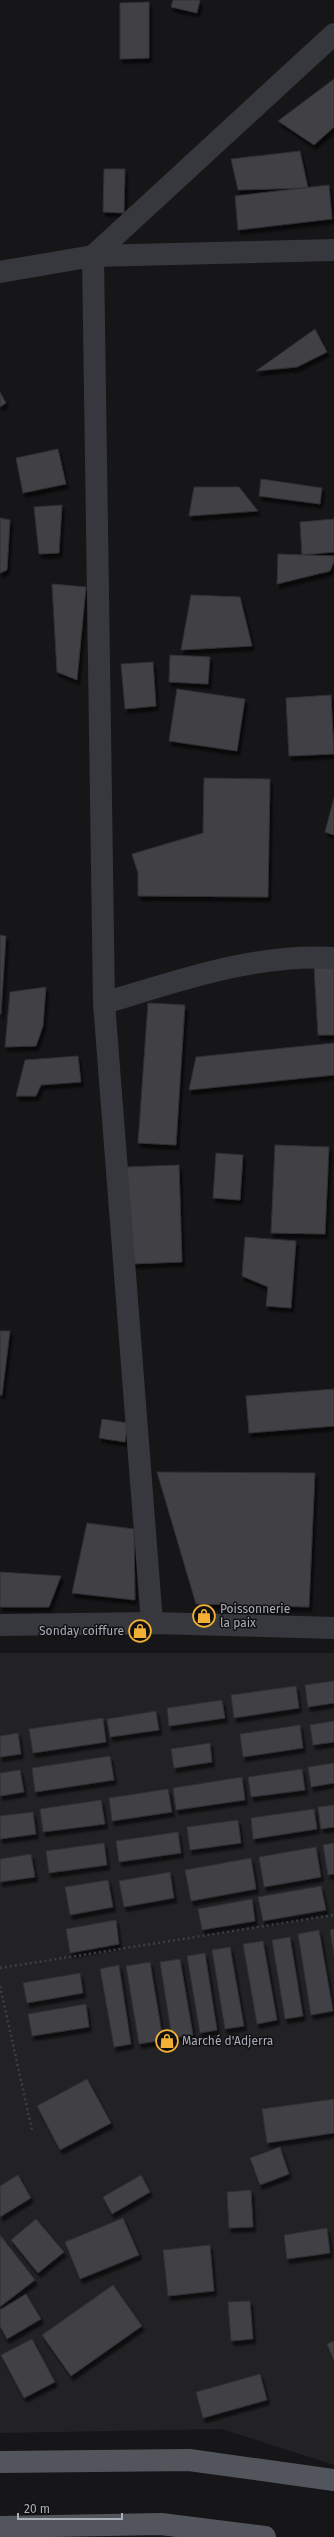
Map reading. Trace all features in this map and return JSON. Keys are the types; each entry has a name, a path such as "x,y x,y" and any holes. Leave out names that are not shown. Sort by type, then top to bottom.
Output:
{"main road":[{"path":"0,2462 189,2460 334,2480"},
{"path":"0,2527 160,2524 265,2537"}],"street":[{"path":"152,1623 104,1003 93,256 334,34"},
{"path":"0,272 93,256 334,250"},
{"path":"104,1003 213,970 310,957 334,958"},
{"path":"0,1625 152,1623 334,1628"}],"path":[{"path":"0,1968 334,1915"},
{"path":"0,1986 32,2130"}],"shaded area":[{"name":"Marché d'Adjerra","path":"0,1653 334,1653 334,2465 222,2429 0,2433"}],"building":[{"path":"173,0 200,0 197,13 171,7"},
{"path":"149,2 149,58 120,59 120,3"},
{"path":"334,79 334,127 314,145 278,121"},
{"path":"300,151 308,188 238,190 231,159"},
{"path":"104,169 125,169 124,213 103,212"},
{"path":"329,185 332,219 238,230 235,196"},
{"path":"315,329 327,352 297,367 256,371"},
{"path":"0,392 6,403 0,407"},
{"path":"58,449 66,484 23,493 16,458"},
{"path":"261,479 322,488 320,504 259,496"},
{"path":"194,487 239,487 258,511 189,516"},
{"path":"62,505 59,553 39,554 34,507"},
{"path":"0,518 10,520 7,570 0,573"},
{"path":"334,519 334,552 302,555 300,522"},
{"path":"278,554 334,556 334,562 330,571 277,584"},
{"path":"52,584 86,587 77,680 57,672"},
{"path":"191,595 240,597 252,646 181,650"},
{"path":"170,655 210,657 208,684 169,682"},
{"path":"153,662 156,706 125,709 121,664"},
{"path":"177,689 245,699 237,751 169,741"},
{"path":"331,695 334,754 289,756 286,698"},
{"path":"204,778 270,779 268,897 138,896 138,873 132,854 203,833"},
{"path":"334,798 334,835 325,832"},
{"path":"0,935 6,936 1,1014 0,1014"},
{"path":"314,967 334,967 334,1035 318,1035"},
{"path":"46,987 43,1026 36,1046 5,1047 10,992"},
{"path":"148,1003 185,1005 176,1145 138,1143"},
{"path":"334,1043 334,1075 189,1090 196,1057"},
{"path":"78,1056 81,1082 41,1085 36,1096 16,1096 25,1060"},
{"path":"275,1145 329,1147 325,1234 271,1233"},
{"path":"216,1153 243,1155 240,1200 213,1198"},
{"path":"179,1165 182,1262 130,1264 126,1167"},
{"path":"245,1237 296,1241 291,1308 266,1306 268,1287 242,1276"},
{"path":"0,1331 10,1331 2,1395 0,1395"},
{"path":"334,1389 334,1426 249,1433 246,1396"},
{"path":"102,1419 128,1423 125,1442 99,1438"},
{"path":"157,1472 315,1473 309,1607 196,1604"},
{"path":"87,1523 134,1529 135,1600 72,1593"},
{"path":"0,1572 61,1576 49,1607 0,1607"},
{"path":"334,1681 334,1703 308,1707 305,1685"},
{"path":"296,1686 299,1708 234,1718 231,1695"},
{"path":"222,1700 225,1718 169,1726 167,1708"},
{"path":"156,1711 159,1730 110,1737 107,1719"},
{"path":"103,1718 106,1742 33,1753 29,1729"},
{"path":"334,1721 334,1742 313,1745 310,1725"},
{"path":"300,1725 303,1748 243,1757 240,1734"},
{"path":"18,1733 21,1754 0,1757 0,1736"},
{"path":"210,1743 212,1762 174,1768 171,1749"},
{"path":"110,1756 114,1780 35,1792 32,1768"},
{"path":"334,1763 334,1783 311,1787 308,1767"},
{"path":"302,1769 305,1790 251,1797 248,1777"},
{"path":"20,1770 24,1792 0,1796 0,1773"},
{"path":"242,1777 245,1800 176,1810 173,1788"},
{"path":"168,1789 172,1812 112,1821 109,1798"},
{"path":"101,1800 105,1824 43,1832 40,1809"},
{"path":"334,1805 334,1827 321,1829 318,1807"},
{"path":"314,1809 317,1829 253,1839 251,1818"},
{"path":"33,1812 36,1834 0,1839 0,1816"},
{"path":"238,1820 241,1843 190,1850 187,1827"},
{"path":"178,1832 181,1853 119,1862 116,1841"},
{"path":"104,1843 107,1865 49,1873 46,1851"},
{"path":"334,1843 334,1874 328,1875 323,1845"},
{"path":"316,1847 321,1877 264,1887 259,1857"},
{"path":"31,1854 35,1877 0,1882 0,1859"},
{"path":"251,1858 256,1889 191,1901 185,1870"},
{"path":"170,1872 174,1898 124,1907 119,1881"},
{"path":"108,1880 113,1907 70,1915 65,1887"},
{"path":"321,1886 326,1910 263,1921 258,1897"},
{"path":"252,1899 255,1921 202,1930 198,1909"},
{"path":"116,1920 119,1944 70,1953 66,1929"},
{"path":"334,1929 334,1955 330,1930"},
{"path":"319,1930 333,2011 311,2015 298,1934"},
{"path":"290,1937 303,2016 285,2019 272,1940"},
{"path":"263,1941 277,2020 257,2024 243,1944"},
{"path":"230,1947 244,2026 225,2029 212,1950"},
{"path":"205,1953 217,2030 200,2033 187,1956"},
{"path":"180,1959 193,2035 172,2038 160,1962"},
{"path":"150,1962 163,2040 139,2044 126,1966"},
{"path":"119,1965 131,2044 114,2047 100,1969"},
{"path":"80,1973 83,1993 27,2003 23,1983"},
{"path":"86,2004 89,2027 32,2036 28,2014"},
{"path":"87,2079 111,2123 60,2150 37,2106"},
{"path":"334,2099 334,2133 267,2143 262,2109"},
{"path":"280,2147 289,2174 260,2185 250,2158"},
{"path":"18,2175 31,2198 0,2217 0,2186"},
{"path":"141,2175 150,2192 112,2214 103,2197"},
{"path":"251,2190 253,2227 229,2228 227,2192"},
{"path":"123,2218 139,2255 80,2279 65,2242"},
{"path":"36,2219 64,2252 38,2273 11,2240"},
{"path":"327,2228 330,2253 287,2259 284,2235"},
{"path":"0,2235 35,2280 1,2306 0,2305"},
{"path":"210,2245 214,2291 168,2296 163,2250"},
{"path":"113,2285 142,2326 71,2376 42,2335"},
{"path":"26,2294 41,2319 7,2339 0,2326 0,2310"},
{"path":"250,2301 253,2339 231,2341 228,2302"},
{"path":"32,2339 55,2382 24,2398 1,2355"},
{"path":"334,2341 334,2361 327,2344"},
{"path":"260,2374 267,2400 203,2418 196,2392"}],"place":[{"name":"Poissonnerie la paix","path":"204,1616"},
{"name":"Sonday coiffure","path":"140,1631"},
{"name":"Marché d'Adjerra","path":"167,2041"}]}
